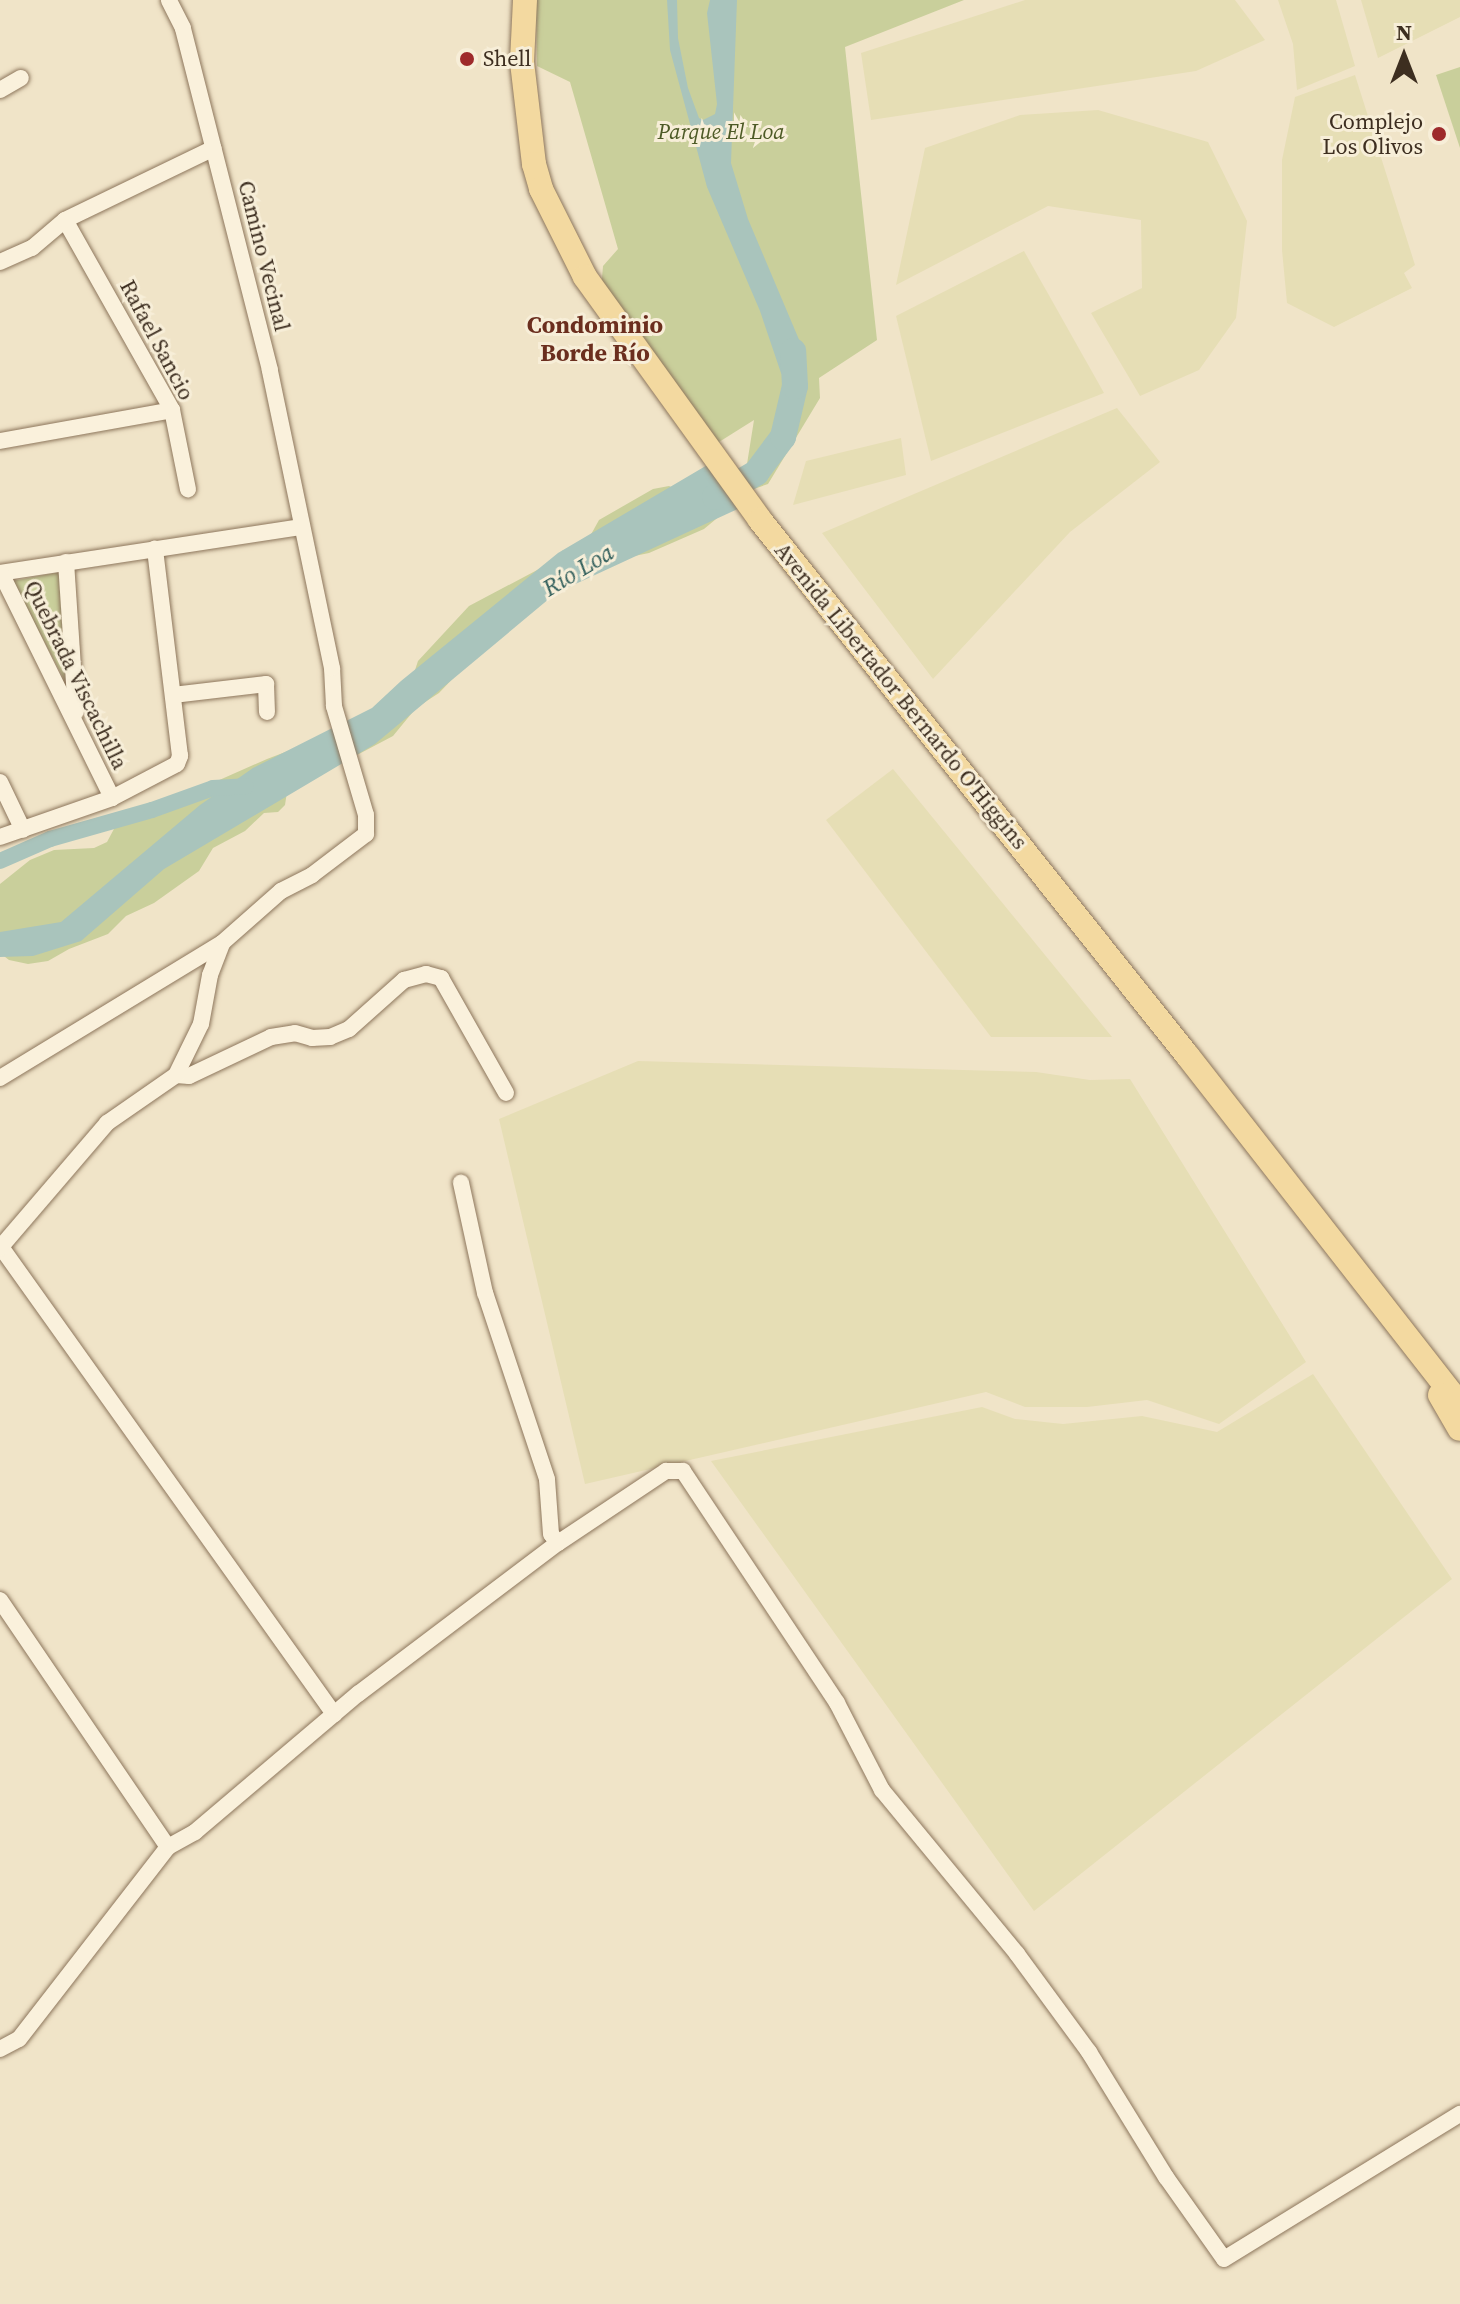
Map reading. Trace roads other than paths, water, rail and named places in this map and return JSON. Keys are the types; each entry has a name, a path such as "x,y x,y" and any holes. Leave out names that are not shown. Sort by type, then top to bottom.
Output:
{"main road":[{"name":"Avenida Libertador Bernardo O'Higgins","path":"525,3 522,62 534,164 541,189 585,277 760,520 1178,1042 1460,1405"},
{"name":"Avenida Libertador Bernardo O'Higgins","path":"1399,1328 1460,1429"}],"street":[{"name":"Camino Vecinal","path":"169,0 183,28 270,370 332,668 334,706 366,815 366,834 312,875 281,891 222,943"},
{"path":"0,90 21,78"},
{"path":"0,262 32,248 65,220 214,148"},
{"name":"Rafael Sancio","path":"65,220 172,410 188,489"},
{"path":"0,441 172,410"},
{"path":"0,573 301,527"},
{"path":"0,837 112,798 177,764 180,756 155,549"},
{"path":"66,562 77,721"},
{"name":"Quebrada Viscachilla","path":"0,573 77,721 112,798"},
{"path":"173,695 266,684 267,712"},
{"path":"0,782 23,830"},
{"path":"222,943 210,975 201,1024 176,1075 107,1123 0,1248 334,1714"},
{"path":"0,1078 222,943"},
{"path":"176,1075 189,1076 271,1037 295,1033 312,1038 330,1037 349,1029 404,980 426,974 441,978 506,1093"},
{"path":"461,1183 485,1293 547,1479 551,1534 558,1543"},
{"path":"0,2049 19,2039 168,1847 195,1832 334,1714 558,1543 666,1471 683,1471 837,1703 882,1790 1017,1954 1089,2052 1166,2177 1224,2259 1460,2114"},
{"path":"0,1600 168,1847"}],"water":[{"path":"667,0 677,0 678,38 688,88 699,118 703,120 715,114 717,104 707,13 710,0 737,0 731,163 748,219 803,349 807,376 795,386 786,381 781,373 760,311 707,187 670,50"},
{"path":"709,464 742,507 556,593 375,744 164,869 81,941 33,956 0,957 0,932 61,922 200,805 253,768 372,708 558,553"}],"waterway":[{"name":"Río Loa","path":"715,497 756,473 783,437 795,386 793,351"},
{"path":"0,861 50,839 152,810 213,788 246,786"}],"place":[{"name":"Shell","path":"467,59"},
{"name":"Complejo Los Olivos","path":"1439,134"}],"district":[{"name":"Condominio Borde Río","path":"595,339"}],"park label":[{"name":"Parque El Loa","path":"721,132"}]}
